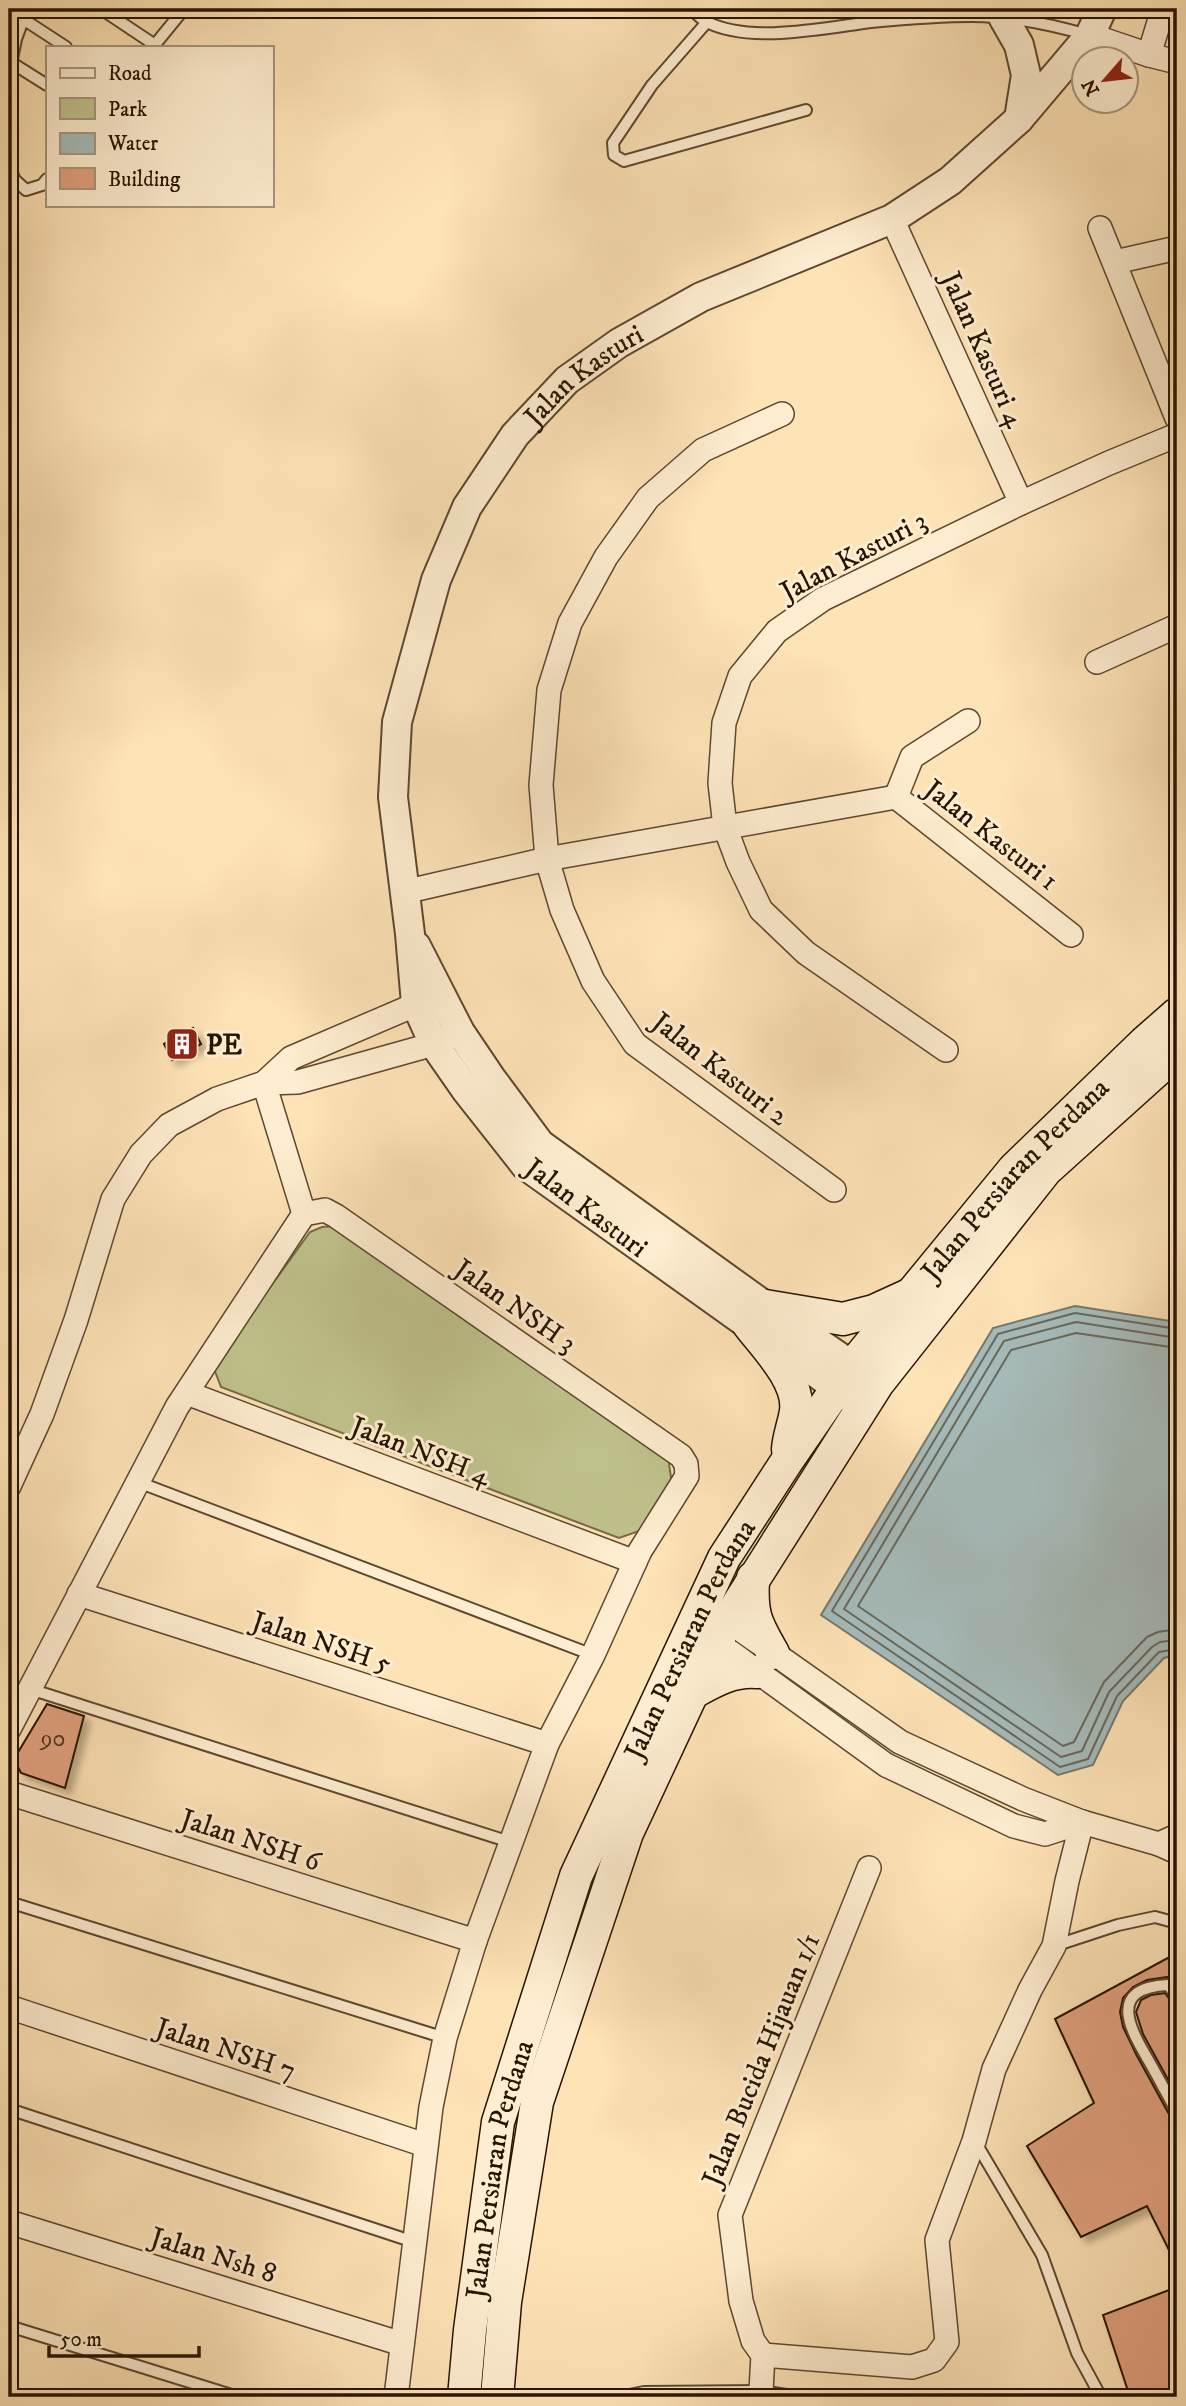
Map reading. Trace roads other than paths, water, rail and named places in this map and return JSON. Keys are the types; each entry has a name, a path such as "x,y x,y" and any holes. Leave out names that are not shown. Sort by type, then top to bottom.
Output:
{"main road":[{"name":"Jalan Persiaran Perdana","path":"464,2397 470,2330 498,2122 576,1876 710,1623 753,1578 857,1386 914,1293 1014,1169 1177,1014"},
{"name":"Jalan Persiaran Perdana","path":"497,2397 505,2302 537,2102 627,1833 692,1693 724,1558 787,1461 857,1386 1046,1170 1177,1052"},
{"path":"787,1461 789,1433 796,1409 790,1379 757,1315 843,1319 874,1311 914,1293"},
{"path":"692,1693 731,1674 765,1662 752,1608 753,1578"}],"street":[{"name":"Jalan Kasturi","path":"857,1386 757,1315 525,1165 434,1044 428,999 410,934 393,797 397,722 436,580 467,508 516,435 567,380 619,343 701,297 892,219 950,181 1019,119 1090,35 1102,9"},
{"path":"1149,55 1163,9"},
{"path":"1003,17 1019,45 1026,75 1019,119"},
{"path":"1090,35 1177,62"},
{"name":"Jalan Kasturi 4","path":"892,219 1021,503"},
{"path":"1100,229 1177,418"},
{"path":"1115,262 1177,248"},
{"name":"Jalan Kasturi 2","path":"782,414 703,450 648,498 606,557 570,623 549,690 541,785 547,859 562,911 593,981 635,1044 834,1190"},
{"name":"Jalan Kasturi 3","path":"946,1050 806,953 761,910 725,827 720,783 724,723 740,676 777,631 823,599 1021,503 1177,435"},
{"path":"1097,662 1177,626"},
{"name":"Jalan Kasturi 1","path":"968,721 912,757 896,797 1071,934"},
{"path":"404,892 547,859 896,797"},
{"name":"Jalan Kasturi","path":"428,999 460,1032 540,1144 757,1315"},
{"path":"264,1083 291,1058 428,999"},
{"path":"9,1486 42,1414 76,1320 113,1199 141,1154 169,1125 217,1099 264,1083 298,1082 434,1044 460,1032"},
{"path":"9,1730 187,1392 304,1214 264,1083"},
{"name":"Jalan NSH 3","path":"304,1214 325,1210 336,1216 681,1456 686,1464 687,1476 635,1562"},
{"name":"Jalan NSH 4","path":"187,1392 635,1562"},
{"path":"396,2397 425,2145 445,2038 475,1941 547,1744 593,1655 635,1562"},
{"name":"Jalan NSH 5","path":"79,1594 547,1744"},
{"path":"710,1623 765,1662 886,1765 1014,1826 1045,1834 1082,1822 1171,1844"},
{"name":"Jalan NSH 6","path":"9,1793 475,1941"},
{"path":"763,2355 912,2367 934,2360 947,2342 937,2241 974,2141 995,2069 1030,1990 1054,1946 1082,1822"},
{"name":"Jalan Bucida Hijauan 1/1","path":"761,2391 763,2355 753,2341 741,2301 730,2215 869,1868"},
{"name":"Jalan NSH 7","path":"9,2007 425,2145"},
{"name":"Jalan Nsh 8","path":"9,2222 402,2344"}],"lane":[{"path":"101,9 154,46 184,9"},
{"path":"691,9 707,22 741,32 779,33 889,20 971,16 1045,23 1090,35"},
{"path":"46,85 10,68 25,14 65,46"},
{"path":"707,22 652,85 613,143 614,155 624,161 806,110"},
{"path":"9,167 15,180 26,190 42,185 46,180"},
{"path":"138,1482 593,1655"},
{"path":"30,1689 510,1842"},
{"path":"9,1902 445,2038"},
{"path":"1054,1946 1118,1925 1156,1917 1177,1923"},
{"path":"1177,1996 1168,1985 1153,1986 1139,1993 1129,2003 1127,2016 1133,2036 1177,2112"},
{"path":"9,2109 414,2242"},
{"path":"974,2141 1042,2255 1077,2353 1101,2397"},
{"path":"9,2326 238,2397"},
{"path":"627,2397 644,2392 761,2391 799,2397"}],"water":[{"path":"1075,1306 1177,1322 1177,1655 1164,1658 1123,1701 1093,1765 1058,1775 821,1615 993,1328"}],"place":[{"name":"PE","path":"182,1044"}]}
